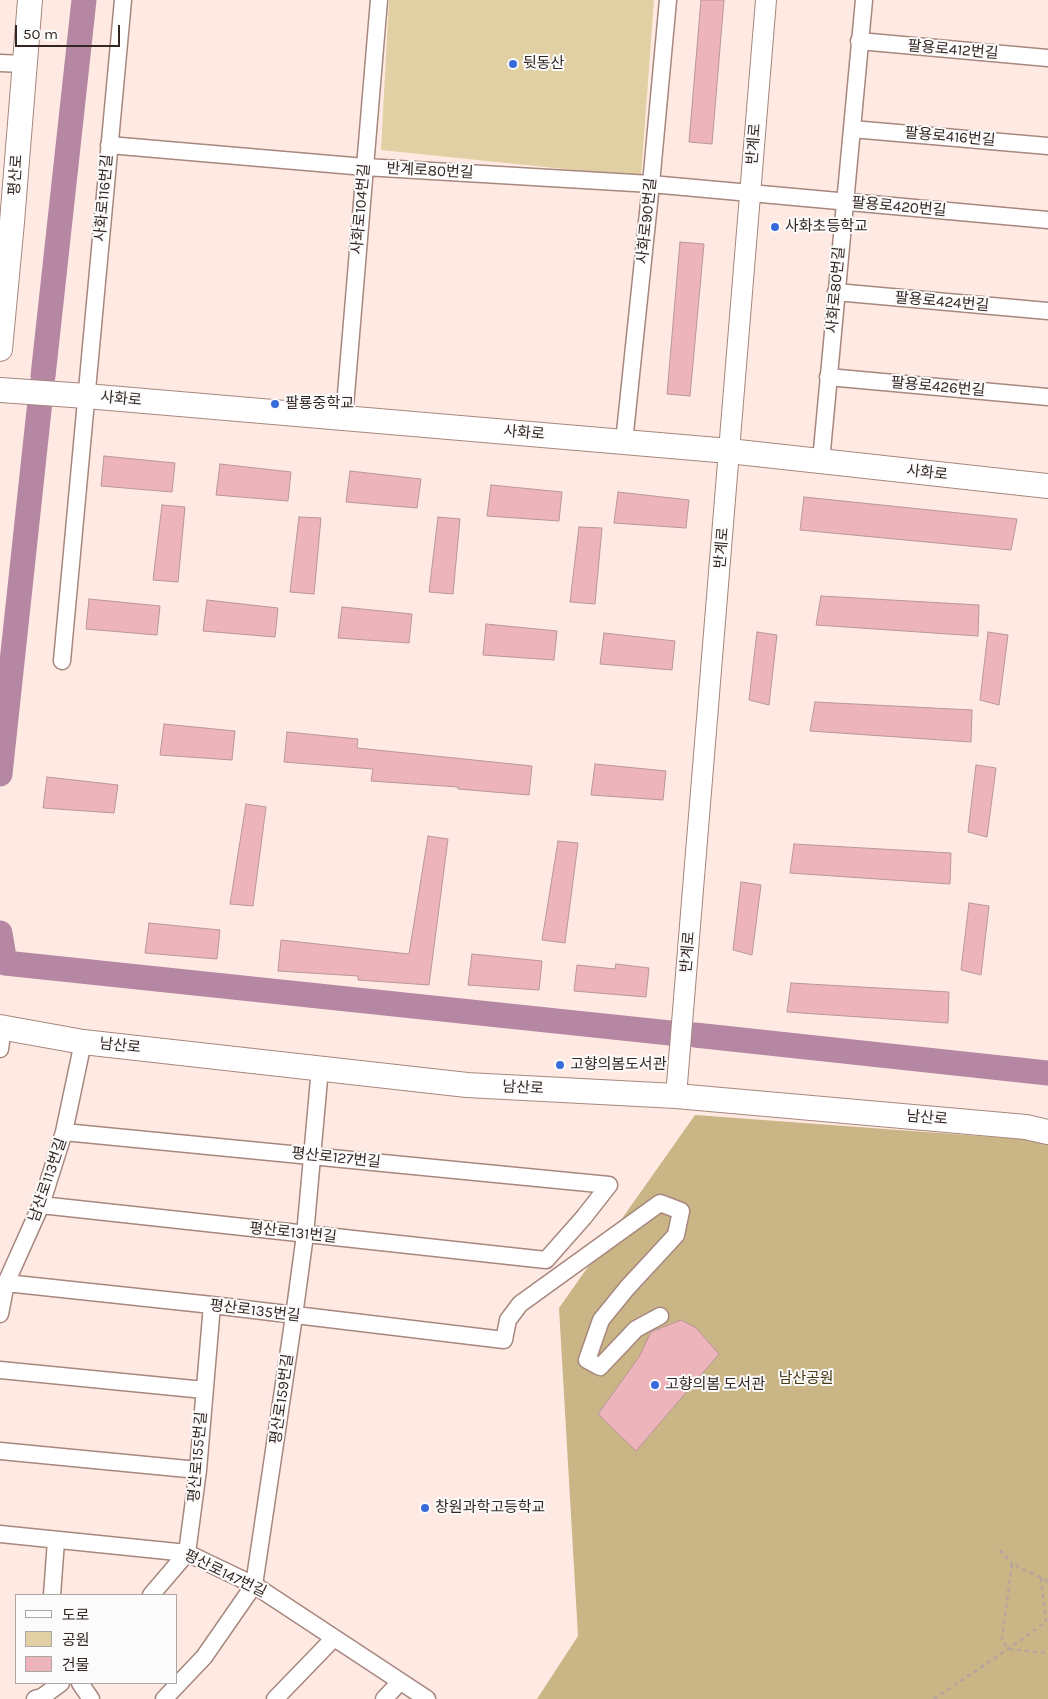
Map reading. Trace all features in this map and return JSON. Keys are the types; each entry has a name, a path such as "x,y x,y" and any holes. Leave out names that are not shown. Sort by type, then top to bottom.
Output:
{"main road":[{"name":"평산로","path":"0,349 30,0"},
{"name":"사화로","path":"0,390 730,451 1048,486"},
{"name":"남산로","path":"1,1035 83,1042 467,1085 676,1096 1026,1127 1048,1132"}],"street":[{"name":"사화로116번길","path":"62,661 123,0"},
{"name":"사화로104번길","path":"344,418 379,0"},
{"name":"사화로90번길","path":"624,442 668,0"},
{"name":"반계로","path":"676,1096 766,0"},
{"name":"사화로80번길","path":"820,461 864,0"},
{"name":"팔용로412번길","path":"859,41 1048,58"},
{"path":"0,63 25,64"},
{"name":"팔용로416번길","path":"852,129 1048,146"},
{"name":"반계로80번길","path":"109,145 365,167 651,184 750,193"},
{"name":"팔용로420번길","path":"750,193 1048,220"},
{"name":"팔용로424번길","path":"836,292 1048,312"},
{"name":"팔용로426번길","path":"828,377 1048,397"},
{"name":"남산로113번길","path":"0,1314 6,1283 41,1205 64,1132 83,1042"},
{"name":"평산로159번길","path":"164,1699 204,1657 254,1585 305,1235 320,1068"},
{"name":"평산로127번길","path":"64,1132 608,1185 584,1217 546,1260"},
{"name":"평산로135번길","path":"6,1283 212,1305 504,1340 508,1320 520,1304 660,1203 681,1211 676,1235 627,1288 601,1320 587,1360 600,1367 636,1329 660,1316"},
{"name":"평산로131번길","path":"41,1205 546,1260"},
{"name":"평산로155번길","path":"187,1552 198,1470 212,1305"},
{"path":"0,1370 204,1390"},
{"path":"0,1451 198,1470"},
{"name":"평산로147번길","path":"0,1534 56,1541 187,1552 254,1585 427,1699"},
{"path":"52,1594 56,1541"},
{"path":"152,1594 187,1552"},
{"path":"275,1699 334,1638"},
{"path":"384,1699 400,1682"},
{"path":"35,1699 42,1697 60,1684"},
{"path":"81,1684 91,1699"}],"path":[{"path":"1000,1550 1012,1564 1048,1581"},
{"path":"1008,1649 1002,1639 1012,1564"},
{"path":"934,1699 1047,1622 1041,1578"},
{"path":"1008,1649 1048,1653"}],"green space":[{"path":"389,0 654,0 641,177 381,150"},
{"name":"남산공원","path":"695,1115 1048,1141 1048,1699 537,1699 578,1636 559,1308"}],"building":[{"path":"701,0 724,0 712,144 689,142"},
{"path":"680,242 704,244 690,396 667,394"},
{"path":"104,456 175,463 172,492 101,486"},
{"path":"220,464 291,472 288,501 216,495"},
{"path":"350,471 421,479 417,508 346,502"},
{"path":"491,485 562,492 559,521 487,516"},
{"path":"618,492 689,500 686,528 614,523"},
{"path":"804,497 1017,519 1011,550 800,530"},
{"path":"162,505 185,507 178,582 153,580"},
{"path":"299,517 321,518 314,594 290,592"},
{"path":"438,517 460,519 453,594 429,592"},
{"path":"579,527 602,528 595,604 570,602"},
{"path":"821,596 979,605 978,636 816,625"},
{"path":"89,599 160,606 157,635 86,629"},
{"path":"207,600 278,608 275,637 203,631"},
{"path":"342,607 412,614 409,643 338,638"},
{"path":"486,624 557,631 554,660 483,655"},
{"path":"757,632 777,635 769,705 749,700"},
{"path":"988,632 1008,635 999,705 980,700"},
{"path":"604,633 675,641 672,670 600,664"},
{"path":"815,702 972,710 971,742 810,731"},
{"path":"164,724 235,731 232,760 160,755"},
{"path":"287,732 358,739 357,748 532,766 529,795 458,789 458,787 371,781 373,769 284,762"},
{"path":"595,764 666,771 663,800 591,795"},
{"path":"976,765 996,768 987,837 968,832"},
{"path":"47,777 118,785 114,813 43,808"},
{"path":"246,804 266,807 253,906 230,904"},
{"path":"428,836 448,839 429,985 358,980 358,976 278,971 281,940 409,954"},
{"path":"558,841 578,843 565,943 542,940"},
{"path":"794,844 951,853 950,884 790,873"},
{"path":"741,882 761,885 752,955 733,950"},
{"path":"969,903 989,906 981,975 961,970"},
{"path":"149,923 220,930 217,959 145,953"},
{"path":"472,954 542,961 539,990 468,985"},
{"path":"616,964 649,968 646,997 574,991 577,965 615,969"},
{"path":"791,983 949,992 948,1023 787,1012"},
{"name":"고향의봄 도서관","path":"681,1320 696,1328 719,1354 636,1451 598,1414 639,1357 651,1332"}],"waterway":[{"path":"43,376 84,0"},
{"path":"0,774 40,401"},
{"path":"0,933 5,963 670,1033"},
{"path":"695,1035 1048,1073"}],"place":[{"name":"뒷동산","path":"513,64"},
{"name":"사화초등학교","path":"775,227"},
{"name":"팔룡중학교","path":"275,404"},
{"name":"고향의봄도서관","path":"560,1065"},
{"name":"고향의봄 도서관","path":"655,1385"},
{"name":"창원과학고등학교","path":"425,1508"}]}
